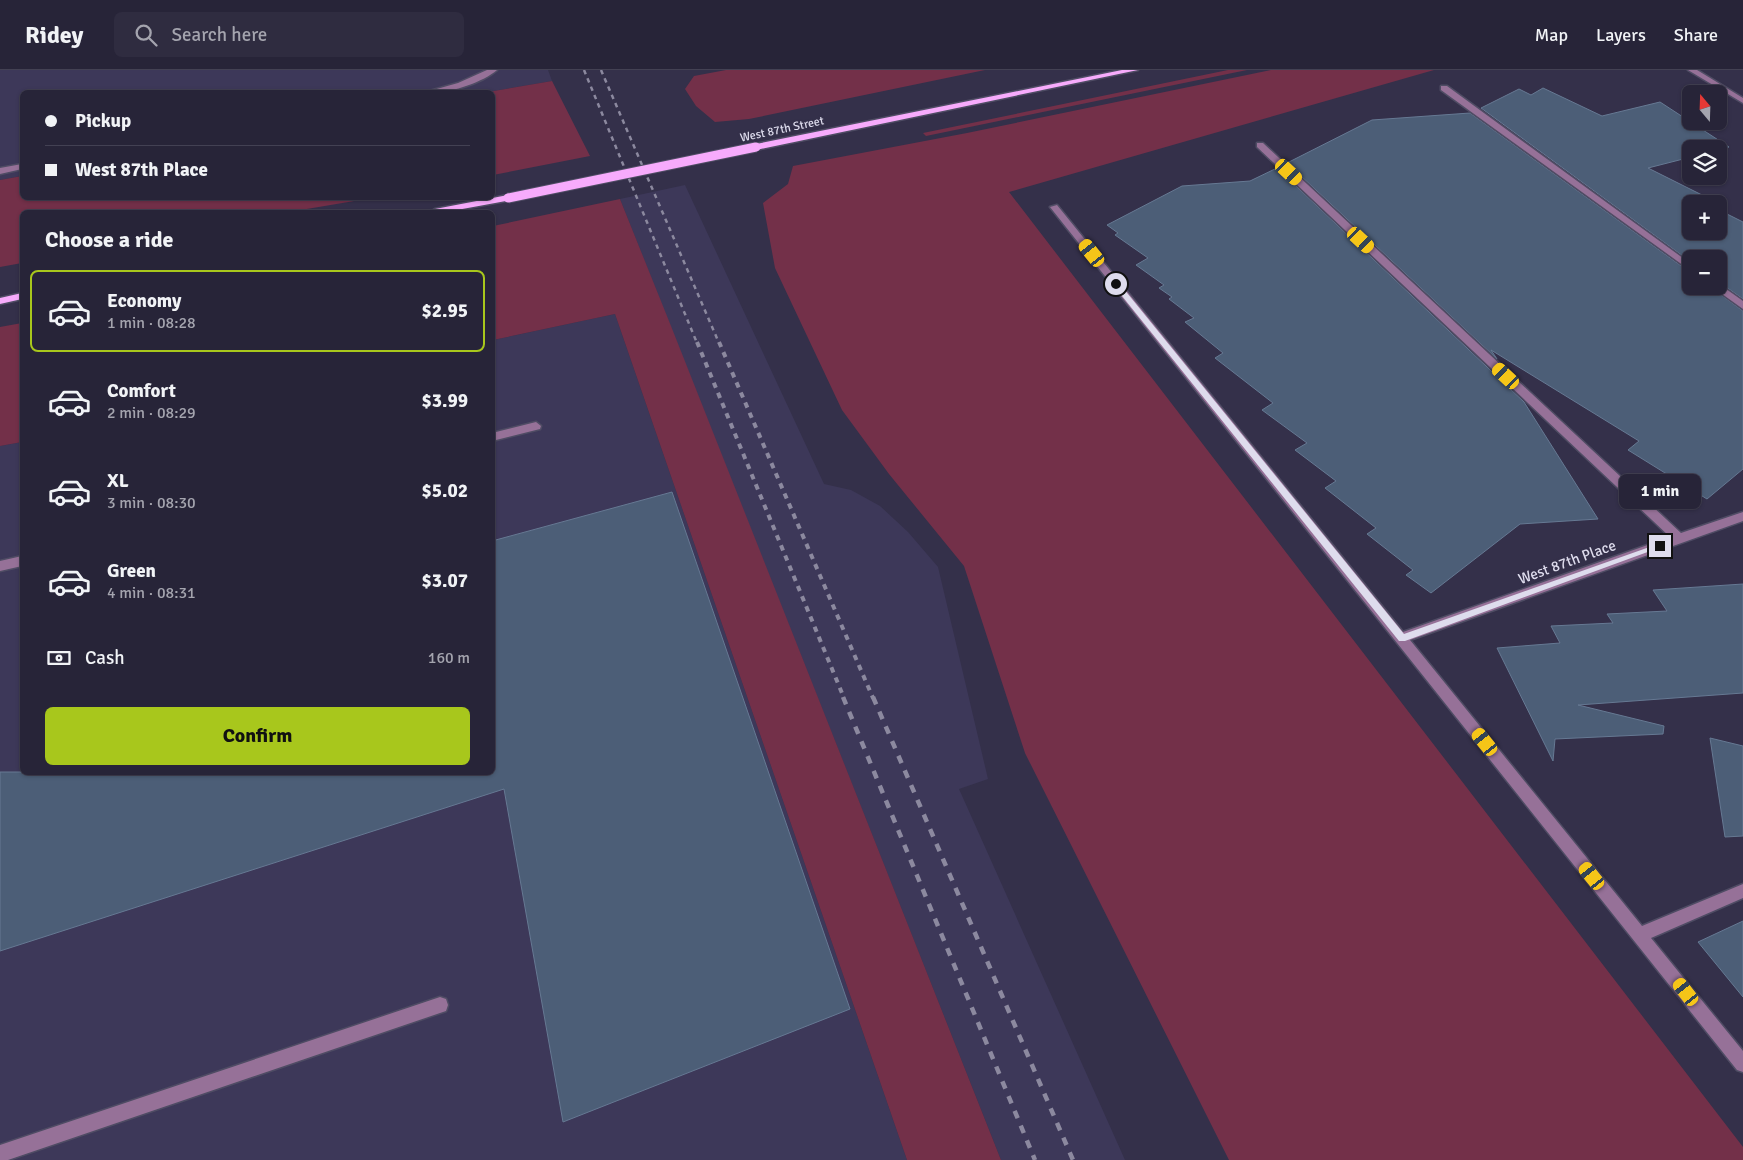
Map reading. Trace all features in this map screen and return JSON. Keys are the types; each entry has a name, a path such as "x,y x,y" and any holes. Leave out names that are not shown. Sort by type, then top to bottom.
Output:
{"main road":[{"name":"West 87th Street","path":"445,210 1134,70"},
{"path":"0,301 20,296"}],"street":[{"path":"438,90 461,84 493,70"},
{"path":"1692,70 1743,101"},
{"path":"1444,88 1682,261"},
{"path":"1260,145 1679,539"},
{"path":"0,171 20,167"},
{"path":"1054,207 1743,1064"},
{"path":"1727,294 1743,306"},
{"path":"495,436 536,426"},
{"name":"West 87th Place","path":"1402,638 1743,516"},
{"path":"0,566 20,561"},
{"path":"1640,935 1743,891"},
{"path":"0,1154 440,1005"}],"shaded area":[{"path":"0,70 548,70 552,81 495,91 20,90 20,176 0,180"},
{"path":"726,70 985,70 749,119 715,122 696,106 685,89 694,76"},
{"path":"1228,70 1247,70 926,136 923,133"},
{"path":"1271,70 1434,70 1009,192 1743,1147 1743,1160 1229,1160 1025,753 964,566 889,474 842,410 775,268 763,203 788,184 793,166 967,133"},
{"path":"552,81 590,156 495,175 495,91"},
{"path":"20,176 20,200 360,200 301,210 20,210 20,263 0,267 0,180"},
{"path":"685,185 824,484 851,490 880,506 908,532 938,567 988,779 959,789 1125,1160 1001,1160 620,199"},
{"path":"620,199 1001,1160 907,1160 615,314 495,340 495,226"},
{"path":"615,314 907,1160 0,1160 0,446 20,442 20,775 495,775 495,340"},
{"path":"20,323 20,442 0,446 0,327"}],"building":[{"path":"1543,88 1602,116 1660,102 1682,116 1682,130 1703,130 1718,140 1682,140 1682,159 1648,168 1702,195 1682,195 1682,240 1727,240 1727,214 1743,222 1743,299 1727,288 1727,250 1682,250 1682,255 1481,108 1519,89 1531,95"},
{"path":"1470,113 1682,266 1682,295 1721,295 1743,311 1743,469 1707,499 1628,450 1639,441 1491,350 1497,359 1287,163 1372,120"},
{"path":"1277,168 1524,402 1598,519 1520,524 1431,593 1406,575 1413,570 1367,534 1376,528 1325,488 1336,481 1295,450 1307,443 1262,410 1273,403 1215,358 1223,353 1185,322 1194,318 1169,299 1172,297 1159,288 1164,285 1136,265 1148,258 1115,235 1118,233 1107,225 1182,186 1250,181"},
{"path":"672,492 850,1009 563,1122 504,789 0,951 0,772 20,772 20,775 495,775 495,540"},
{"path":"1743,584 1743,693 1578,705 1664,726 1663,734 1555,739 1553,761 1497,648 1560,643 1551,626 1613,623 1607,614 1667,611 1653,590"},
{"path":"1710,738 1743,746 1743,836 1725,837"},
{"path":"1743,921 1743,997 1698,942"}],"railway":[{"path":"584,70 697,343"},
{"path":"601,70 719,343"},
{"path":"697,342 844,698"},
{"path":"719,342 873,698"},
{"path":"843,697 1035,1160"},
{"path":"873,697 1073,1160"}],"route":[{"path":"1116,284 1402,638 1660,546"}]}
